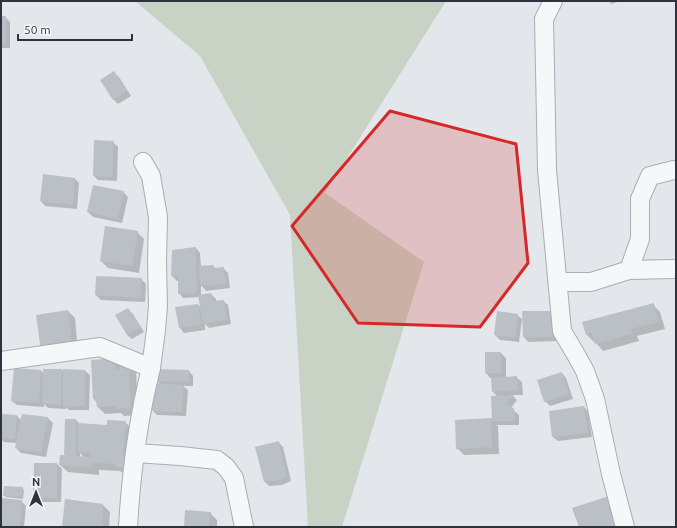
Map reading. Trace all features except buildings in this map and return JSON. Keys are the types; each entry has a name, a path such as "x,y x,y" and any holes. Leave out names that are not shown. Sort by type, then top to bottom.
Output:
{"street":[{"path":"553,1 544,19 547,170 562,331 578,359 595,399 611,474 625,527"},
{"path":"128,527 134,453 142,406 151,368 158,306 156,262 158,217 151,176 143,162"},
{"path":"629,270 640,239 640,199 650,176 674,170"},
{"path":"558,282 591,282 629,270 673,269"},
{"path":"1,361 100,347 151,368"},
{"path":"134,453 217,460 226,467 234,478 244,527"}],"highlighted area":[{"path":"390,111 516,144 528,263 480,327 358,323 292,226"}],"green space":[{"path":"135,1 446,1 325,193 424,262 342,527 308,527 290,215 200,56"}]}
